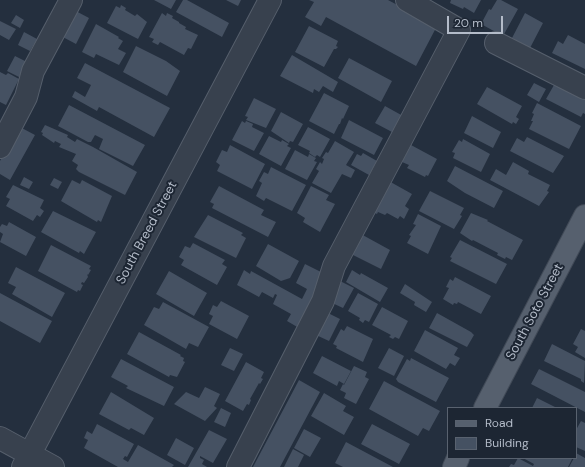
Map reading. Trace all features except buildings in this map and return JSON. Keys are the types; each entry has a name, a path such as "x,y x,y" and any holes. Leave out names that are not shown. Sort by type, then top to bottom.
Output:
{"main road":[{"name":"South Soto Street","path":"486,407 585,216"}],"street":[{"path":"0,147 26,97 33,72 71,0"},
{"name":"South Breed Street","path":"26,461 270,0"},
{"path":"238,467 323,301 334,266 459,30 407,0"},
{"path":"496,43 585,88"},
{"path":"0,438 26,461 53,467"}]}
